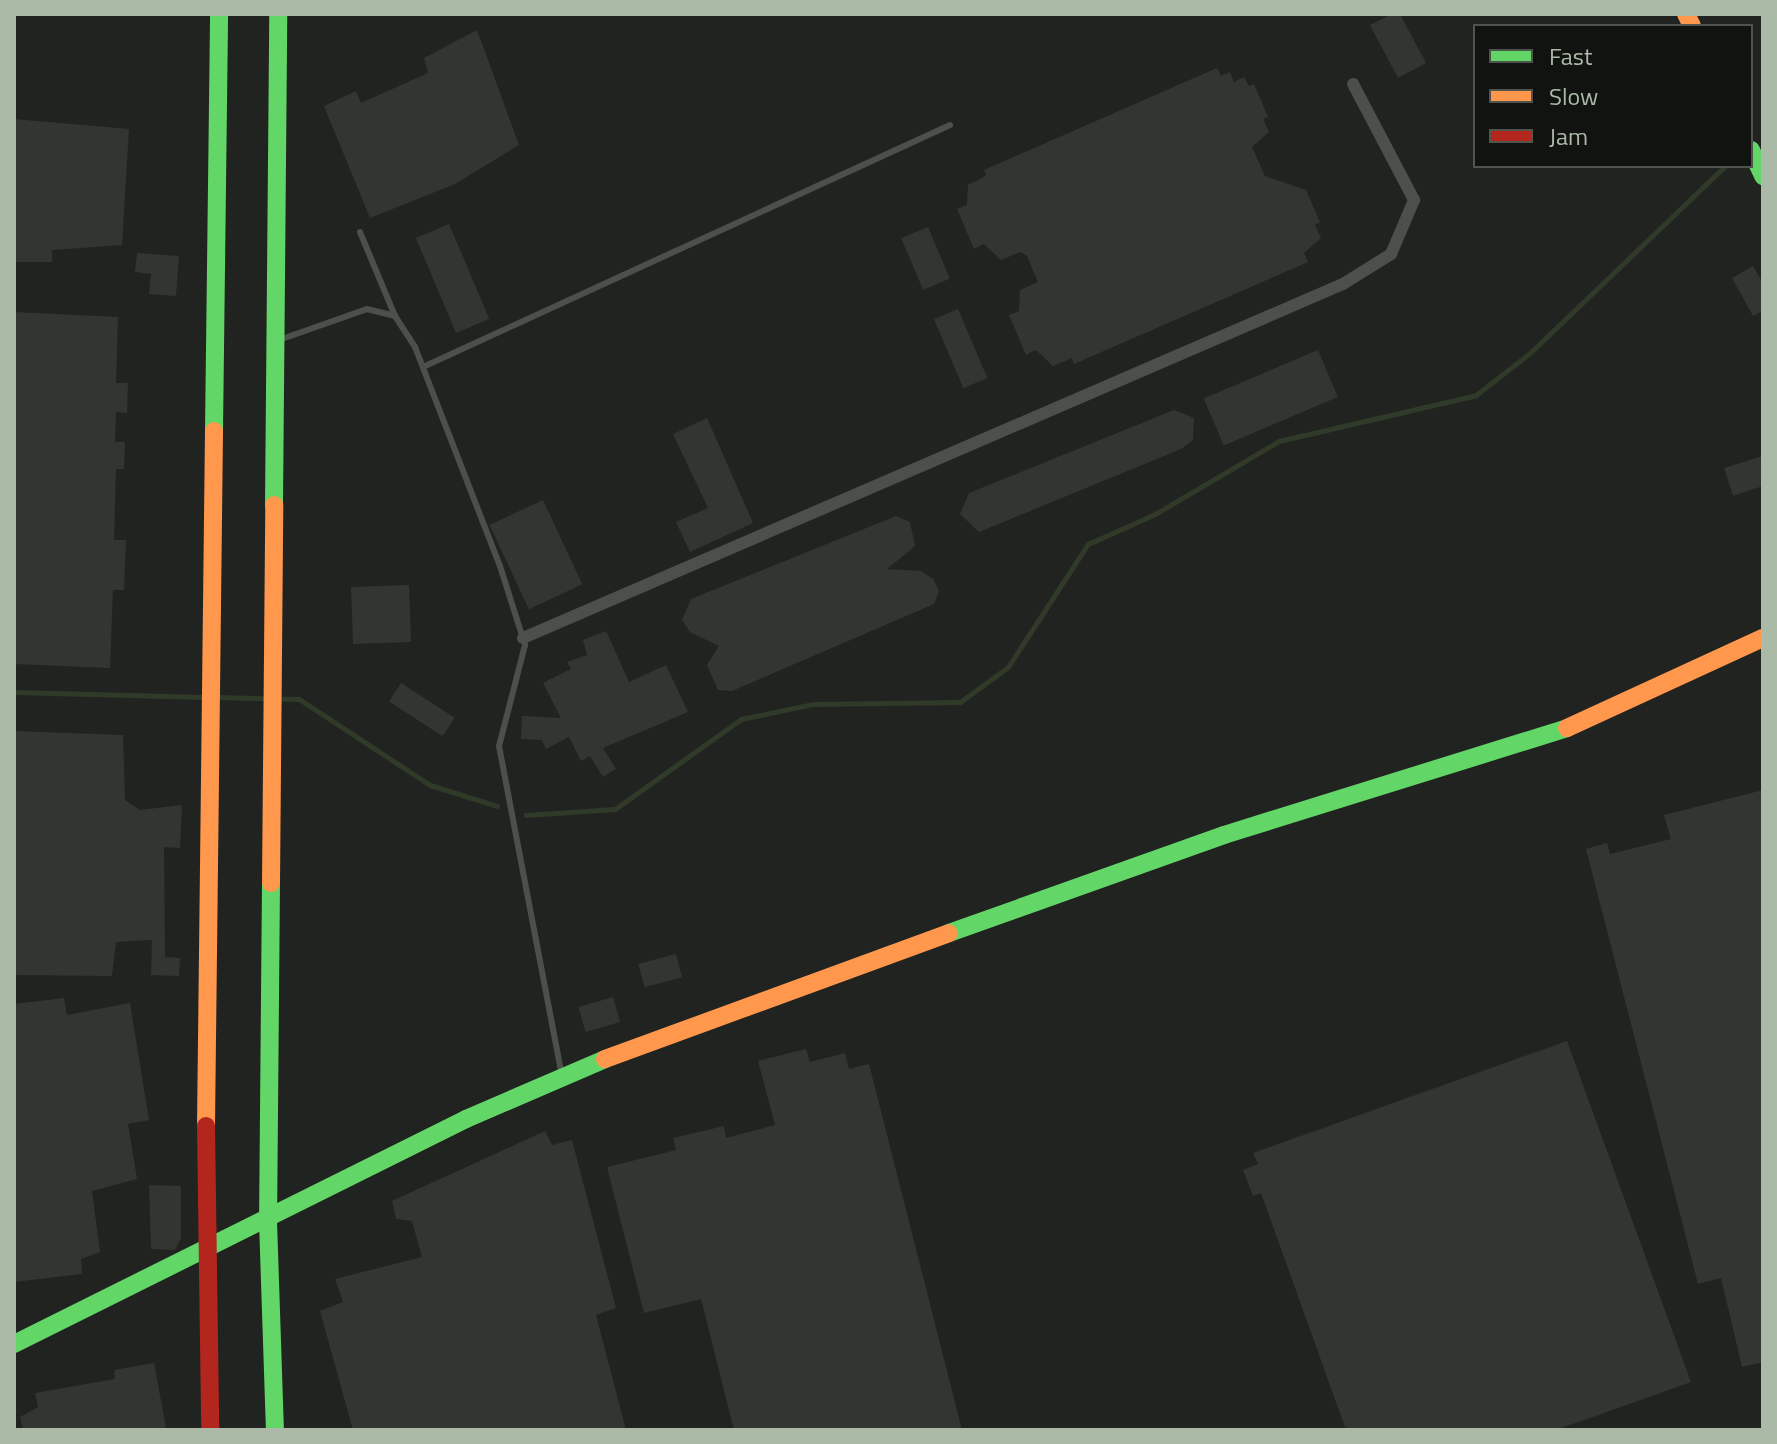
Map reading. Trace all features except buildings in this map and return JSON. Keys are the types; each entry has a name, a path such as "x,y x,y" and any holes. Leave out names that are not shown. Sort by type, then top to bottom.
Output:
{"street":[{"path":"210,1430 204,1252 219,14"},
{"path":"275,1430 268,1221 278,14"},
{"path":"523,638 1343,284 1391,254 1414,200 1353,84"},
{"path":"1753,154 1763,176"},
{"path":"14,1344 268,1221 466,1119 648,1040 1224,835 1544,737 1624,707 1763,638"}],"lane":[{"path":"423,367 950,125"},
{"path":"360,232 395,316 423,367 523,638 518,690 499,746 562,1079"},
{"path":"275,342 341,314 367,309 395,316"}],"shaded area":[{"path":"14,14 1763,14 1763,1430 14,1430"}],"waterway":[{"path":"526,815 615,809 741,719 813,704 960,702 1008,667 1088,544 1155,514 1279,441 1476,395 1531,352 1723,168"},
{"path":"14,692 205,697"},
{"path":"215,697 299,699 430,785 497,806"}],"traffic: fast":[{"path":"214,431 219,14"},
{"path":"274,505 278,14"},
{"path":"1753,154 1763,176"},
{"path":"949,933 1224,835 1567,728"},
{"path":"271,883 268,1221 275,1430"},
{"path":"14,1344 466,1119 605,1059"}],"traffic: slow":[{"path":"1686,14 1691,24"},
{"path":"206,1126 214,431"},
{"path":"271,883 274,505"},
{"path":"1567,728 1763,638"},
{"path":"605,1059 949,933"}],"traffic: jam":[{"path":"206,1126 210,1430"}]}
